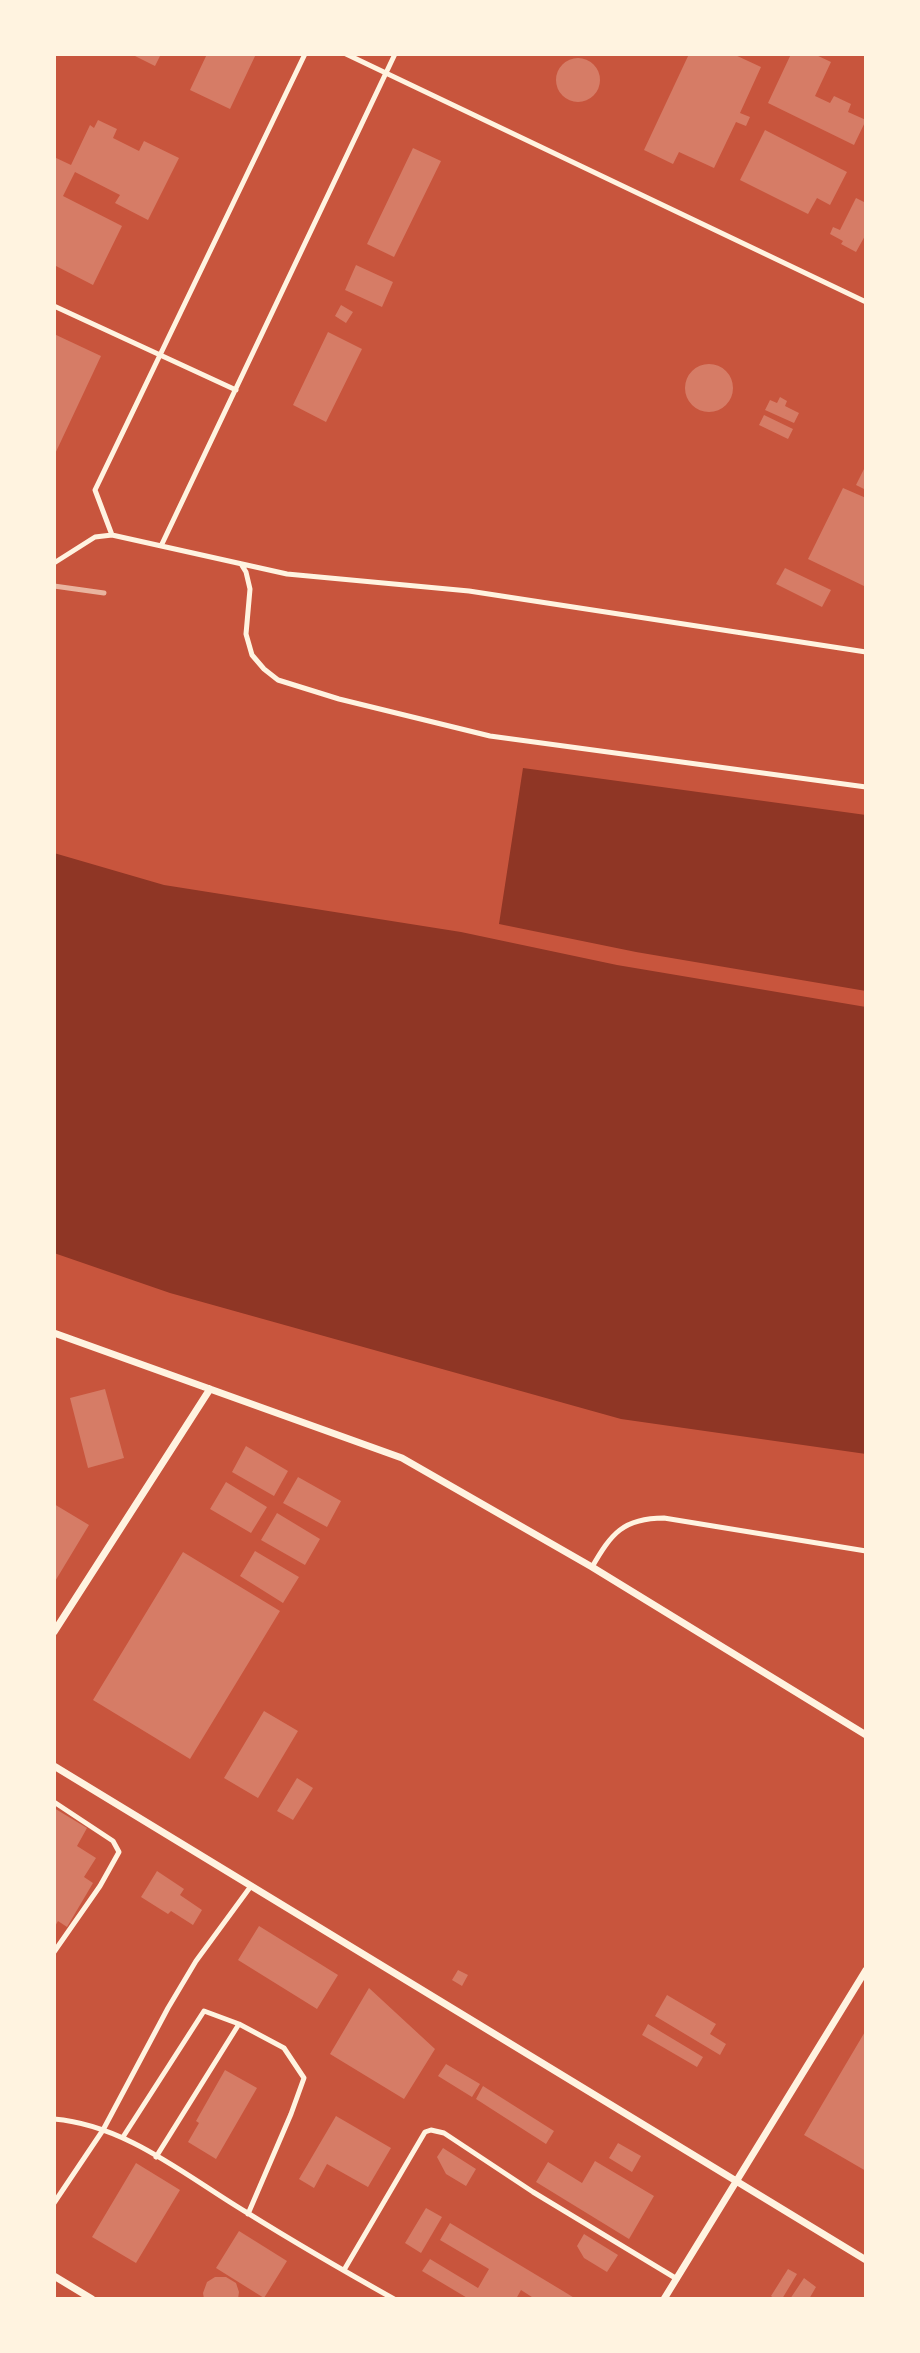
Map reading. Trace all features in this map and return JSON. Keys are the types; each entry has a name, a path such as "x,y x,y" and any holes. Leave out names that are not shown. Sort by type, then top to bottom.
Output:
{"street":[{"path":"54,1333 402,1458 592,1567 866,1735"},
{"path":"54,1632 210,1389"},
{"path":"54,1766 866,2260"},
{"path":"664,2299 866,1970"},
{"path":"54,2276 92,2299"}],"lane":[{"path":"112,535 95,490 305,54"},
{"path":"346,54 866,302"},
{"path":"161,546 396,54"},
{"path":"54,306 236,390"},
{"path":"54,562 95,537 112,535 286,574 469,591 866,652"},
{"path":"241,564 250,589 246,634 252,655 278,681 489,736 866,787"},
{"path":"592,1567 613,1534 646,1518 664,1518 866,1550"},
{"path":"54,1802 113,1841 119,1852 100,1886 54,1952"},
{"path":"54,2203 103,2130 196,1961 251,1886"},
{"path":"123,2137 204,2011 239,2024 284,2048 304,2078 248,2214"},
{"path":"156,2157 239,2024"},
{"path":"54,2119 75,2121 123,2137 394,2299"},
{"path":"344,2270 425,2132 431,2130 444,2133 533,2192 677,2279"}],"shaded area":[{"path":"523,768 866,815 866,991 636,952 499,924"},
{"path":"54,853 164,885 461,932 617,965 866,1007 866,1454 621,1419 170,1293 54,1253"}],"building":[{"path":"131,54 161,54 155,66"},
{"path":"207,54 256,54 230,109 190,90"},
{"path":"689,54 733,54 761,67 740,113 750,117 746,126 736,122 714,168 679,152 673,164 644,150"},
{"path":"791,54 814,54 831,62 815,96 830,103 834,96 851,104 848,112 866,120 854,145 768,103"},
{"path":"578,58 593,65 600,80 593,95 578,102 563,95 556,80 563,65"},
{"path":"98,120 117,129 113,138 139,151 144,141 179,158 148,220 115,203 120,195 75,172 63,196 122,226 93,285 56,266 54,271 54,157 71,165 90,125 94,128"},
{"path":"765,130 847,172 830,205 817,198 808,214 740,180"},
{"path":"413,148 441,161 394,257 367,244"},
{"path":"856,198 864,202 866,198 866,234 856,252 830,234 833,227 840,230"},
{"path":"356,265 393,282 382,307 345,290"},
{"path":"341,305 353,312 346,323 335,316"},
{"path":"328,332 362,349 326,422 293,405"},
{"path":"54,334 101,356 54,456"},
{"path":"709,364 726,371 733,388 726,405 709,412 692,405 685,388 692,371"},
{"path":"780,397 787,401 785,406 799,413 794,423 765,410 770,400 777,403"},
{"path":"764,415 793,429 788,439 759,425"},
{"path":"866,465 866,490 856,485"},
{"path":"843,488 866,498 866,587 808,559"},
{"path":"785,568 831,590 822,607 776,584"},
{"path":"105,1389 124,1458 88,1468 70,1398"},
{"path":"246,1446 288,1471 274,1496 232,1472"},
{"path":"298,1477 341,1501 327,1527 283,1503"},
{"path":"226,1482 267,1507 251,1533 210,1509"},
{"path":"54,1504 89,1525 54,1583"},
{"path":"277,1513 320,1539 305,1565 261,1540"},
{"path":"255,1551 299,1577 283,1603 240,1576"},
{"path":"183,1552 280,1611 190,1759 93,1700"},
{"path":"264,1711 298,1731 258,1798 224,1778"},
{"path":"297,1778 313,1788 293,1820 277,1811"},
{"path":"54,1808 87,1828 77,1846 96,1858 84,1877 93,1883 67,1927 58,1921 54,1928"},
{"path":"157,1871 184,1889 180,1895 202,1910 193,1925 171,1911 168,1914 141,1897"},
{"path":"259,1926 338,1975 317,2009 238,1960"},
{"path":"458,1970 468,1975 462,1986 452,1980"},
{"path":"369,1988 435,2049 404,2099 330,2054"},
{"path":"667,1995 716,2024 710,2034 726,2044 720,2055 655,2016"},
{"path":"648,2024 703,2057 697,2067 642,2035"},
{"path":"866,2030 866,2171 804,2135"},
{"path":"446,2064 480,2084 472,2097 438,2076"},
{"path":"225,2070 257,2088 216,2159 188,2142 199,2123 196,2121"},
{"path":"483,2086 554,2131 546,2144 476,2099"},
{"path":"336,2116 391,2148 368,2187 327,2164 314,2188 299,2179"},
{"path":"618,2143 641,2156 632,2172 609,2158"},
{"path":"443,2148 476,2169 466,2186 446,2174 437,2157"},
{"path":"595,2161 654,2196 629,2239 536,2182 548,2162 582,2183"},
{"path":"136,2163 180,2190 136,2263 92,2237"},
{"path":"426,2208 442,2217 421,2253 405,2243"},
{"path":"450,2223 576,2299 535,2299 521,2290 516,2299 469,2299 422,2271 430,2259 478,2288 489,2269 440,2240"},
{"path":"239,2231 287,2261 264,2298 216,2268"},
{"path":"584,2234 618,2255 607,2272 584,2258 577,2246"},
{"path":"788,2269 797,2274 782,2299 775,2299 771,2296"},
{"path":"215,2277 226,2277 236,2283 238,2299 204,2299 207,2282"},
{"path":"804,2278 816,2287 809,2299 790,2299"}],"railway":[{"path":"54,586 104,593"}]}
